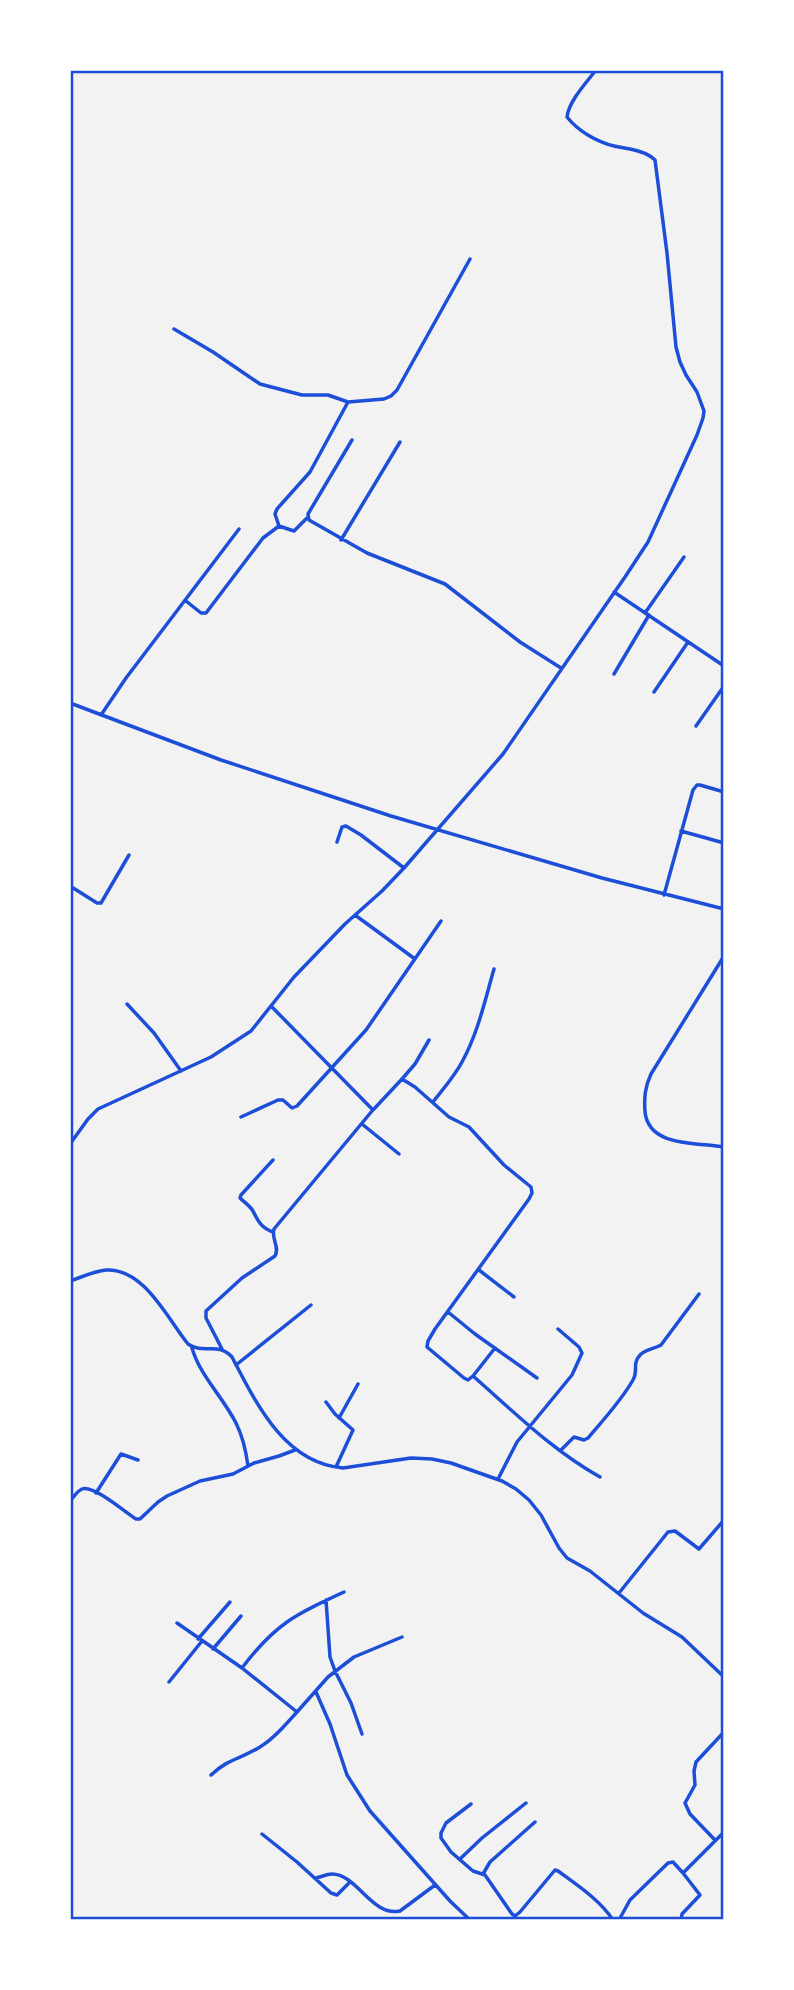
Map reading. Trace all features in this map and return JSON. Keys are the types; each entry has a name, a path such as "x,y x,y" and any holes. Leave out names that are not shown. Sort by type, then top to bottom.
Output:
{"street":[{"path":"70,1144 98,1109 181,1071 231,1045 251,1031 294,977 404,868 502,754 648,542 692,446 704,411 680,362 676,347 655,160 645,153 602,143 567,117 567,111 596,70"},
{"path":"174,329 260,384 302,395 328,395 348,402 384,399 397,390 470,259"},
{"path":"279,526 275,514 277,509 310,472 348,402"},
{"path":"279,526 294,531 308,517 352,440"},
{"path":"341,540 400,442"},
{"path":"308,517 311,522 367,553 455,589 520,642 561,668"},
{"path":"186,601 201,613 206,613 263,538 279,526"},
{"path":"101,715 239,529"},
{"path":"614,674 647,614 684,557"},
{"path":"614,592 724,666"},
{"path":"653,692 688,642"},
{"path":"696,726 724,686"},
{"path":"70,703 221,760 438,830 664,895 724,909"},
{"path":"664,895 695,786 724,792"},
{"path":"337,842 342,827 346,826 404,868"},
{"path":"681,831 724,843"},
{"path":"70,886 101,903 129,855"},
{"path":"355,915 415,958"},
{"path":"241,1117 278,1100 283,1100 295,1108 372,1023 441,921"},
{"path":"724,956 651,1074 645,1087 644,1098 646,1118 651,1129 657,1134 682,1142 724,1147"},
{"path":"433,1102 462,1062 471,1043 494,969"},
{"path":"127,1004 155,1033 181,1071"},
{"path":"271,1006 373,1111"},
{"path":"273,1232 415,1064 429,1040"},
{"path":"401,1079 449,1117 469,1127 532,1190 529,1199 431,1335 427,1347 468,1380 495,1348"},
{"path":"362,1124 398,1154"},
{"path":"273,1160 240,1198 252,1209 258,1223 273,1232"},
{"path":"273,1232 277,1248 275,1256 242,1278 205,1314 222,1349 232,1357 270,1424 295,1449 311,1459 336,1467 411,1458 432,1459 498,1479 529,1500 567,1558 590,1571 643,1613 682,1637 724,1677"},
{"path":"478,1270 514,1297"},
{"path":"70,1281 95,1272 122,1271 155,1298 177,1331 191,1346 198,1365 237,1424 248,1466"},
{"path":"561,1450 574,1437 584,1440 589,1438 634,1378 634,1365 637,1360 648,1349 661,1345 699,1294"},
{"path":"236,1364 311,1305"},
{"path":"448,1312 537,1378"},
{"path":"498,1479 517,1442 572,1375 582,1353 581,1349 558,1329"},
{"path":"191,1346 222,1349"},
{"path":"473,1376 530,1426 585,1468 600,1476"},
{"path":"339,1418 358,1384"},
{"path":"327,1402 353,1430 336,1467"},
{"path":"70,1502 83,1488 114,1502 138,1520 162,1499 201,1482 233,1474 295,1449"},
{"path":"96,1493 121,1454 138,1460"},
{"path":"619,1593 668,1532 675,1531 699,1549 724,1520"},
{"path":"242,1668 268,1636 282,1624 344,1592"},
{"path":"326,1600 330,1657 362,1734"},
{"path":"169,1682 230,1602"},
{"path":"213,1649 241,1616"},
{"path":"177,1623 242,1668 297,1712"},
{"path":"211,1775 227,1762 268,1741 335,1671 354,1657 402,1637"},
{"path":"316,1692 352,1784 370,1811 435,1885 470,1920"},
{"path":"716,1840 690,1814 685,1803 695,1785 696,1762 724,1732"},
{"path":"460,1859 526,1803"},
{"path":"471,1804 446,1823 441,1833 444,1843 473,1871 483,1874 515,1916 555,1870 588,1894 615,1920 630,1900 668,1863 673,1862 700,1895 682,1914 681,1920"},
{"path":"483,1874 490,1862 535,1822"},
{"path":"683,1873 724,1832"},
{"path":"262,1834 334,1895 350,1882"},
{"path":"316,1878 335,1874 350,1882 370,1900 394,1912 401,1911 435,1885"}]}
